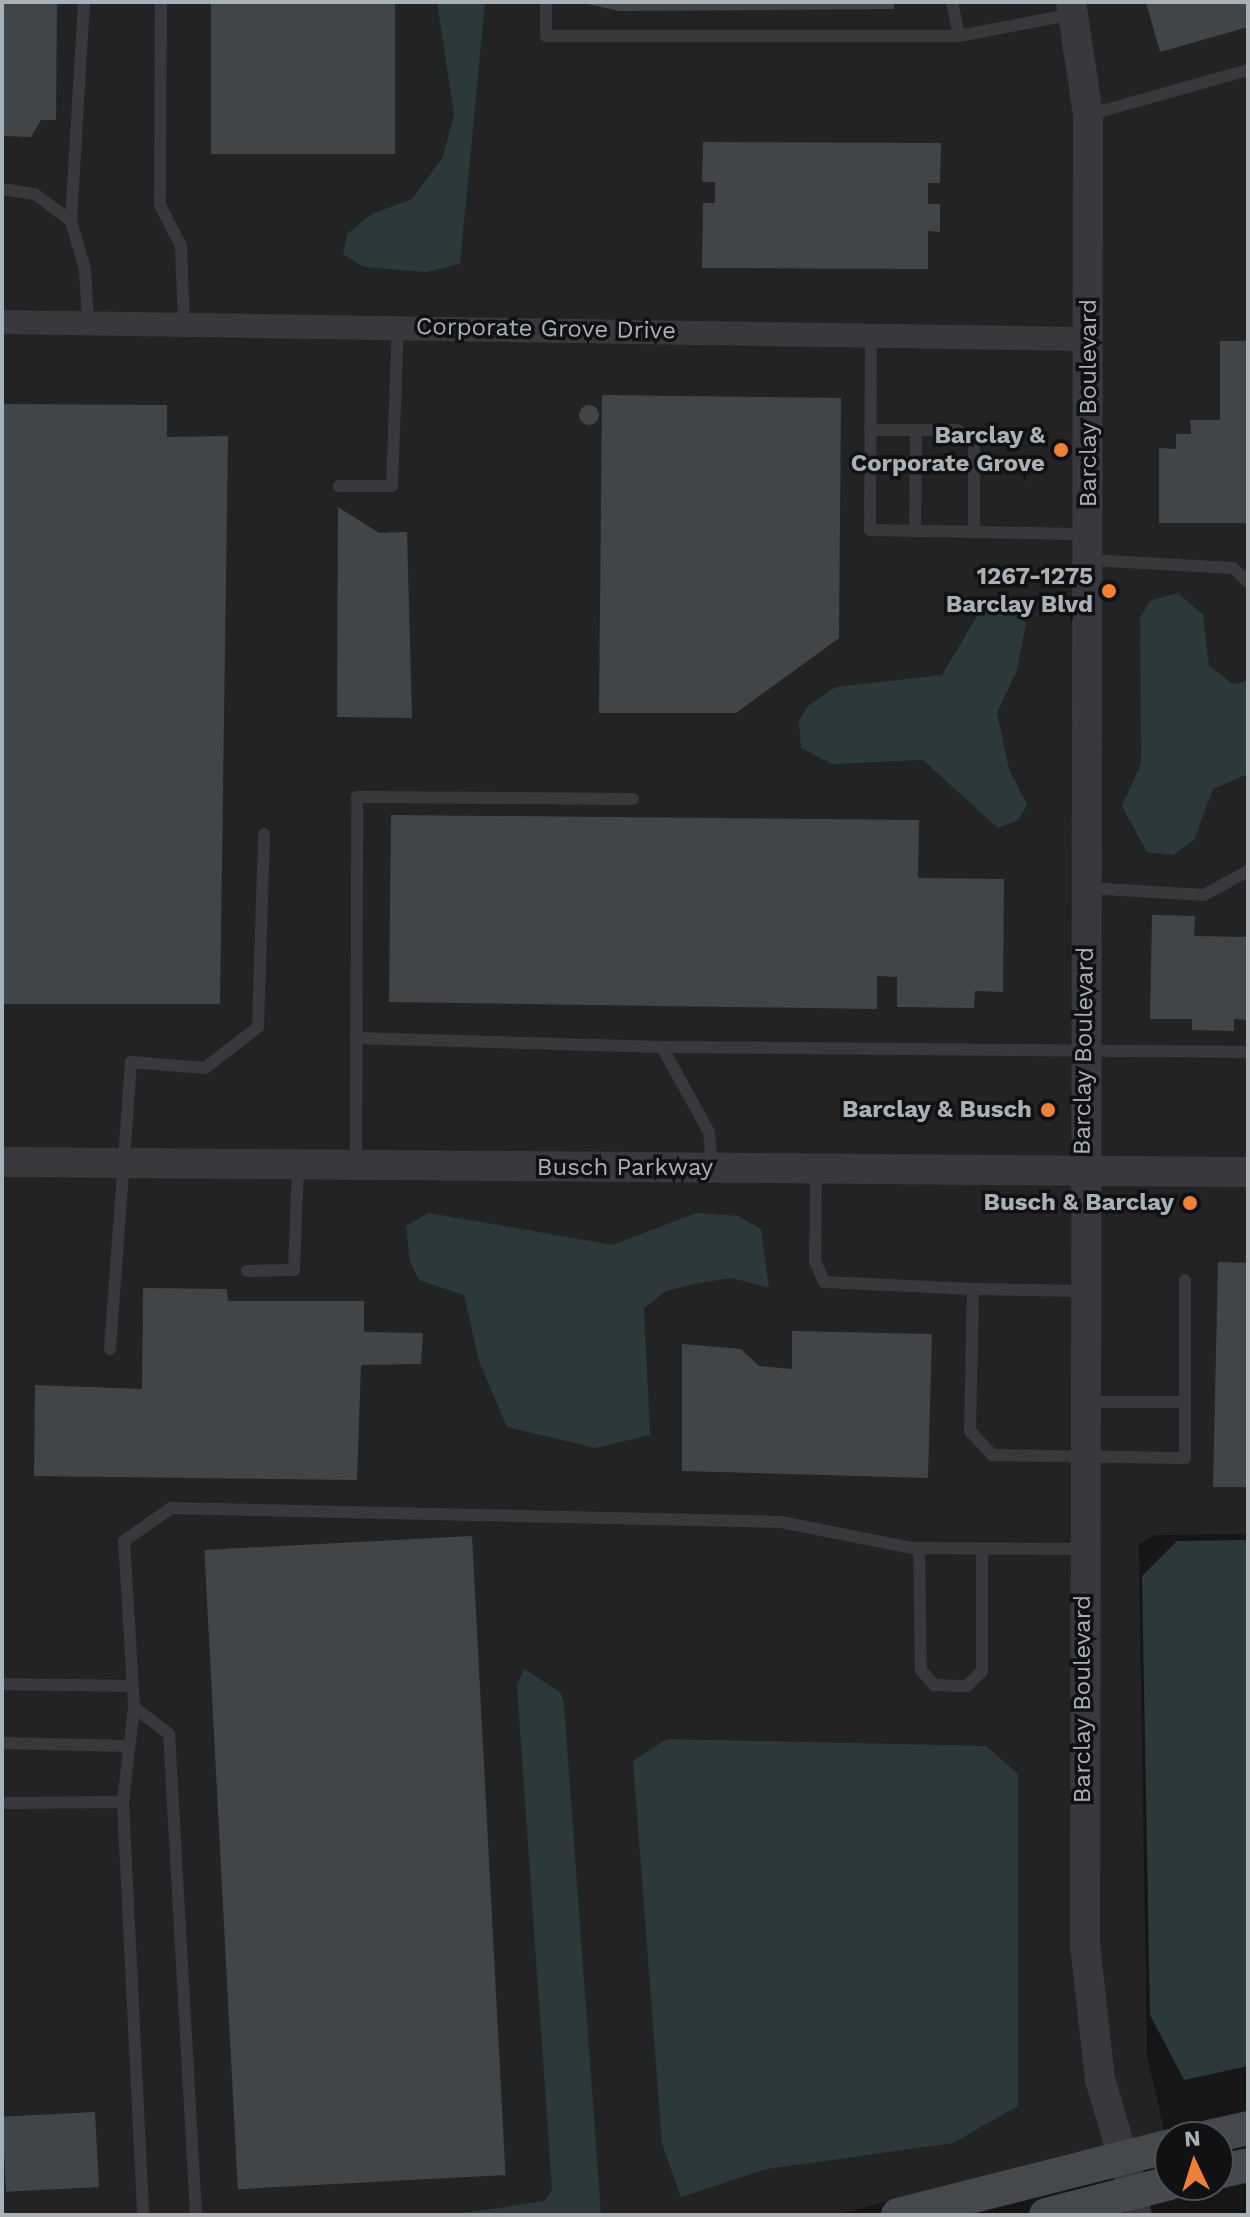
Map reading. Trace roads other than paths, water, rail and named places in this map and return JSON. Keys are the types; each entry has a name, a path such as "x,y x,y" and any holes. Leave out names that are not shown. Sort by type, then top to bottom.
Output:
{"main road":[{"path":"898,2215 1154,2150"},
{"path":"1046,2215 1137,2204 1154,2193"}],"street":[{"name":"Barclay Boulevard","path":"1072,8 1088,115 1090,547 1081,1172 1086,1958 1100,2079 1137,2204"},
{"name":"Corporate Grove Drive","path":"2,322 1089,339"},
{"name":"Busch Parkway","path":"2,1162 1248,1172"}],"lane":[{"path":"84,2 71,221 85,269 88,323"},
{"path":"161,2 160,205 181,246 184,324"},
{"path":"546,2 546,36 959,36 1072,8"},
{"path":"952,2 959,36"},
{"path":"1088,115 1248,70"},
{"path":"2,189 35,194 71,221"},
{"path":"339,486 392,486 398,326"},
{"path":"871,335 870,530 974,532 1090,547 1233,568 1248,582"},
{"path":"870,430 957,430 974,438 974,532"},
{"path":"915,531 916,430"},
{"path":"356,1166 357,797 633,799"},
{"path":"110,1349 131,1062 205,1068 258,1027 264,834"},
{"path":"1087,888 1204,895 1248,871"},
{"path":"356,1038 662,1047 1248,1052"},
{"path":"662,1047 709,1132 712,1169"},
{"path":"247,1271 294,1270 298,1165"},
{"path":"816,1170 815,1261 824,1282 1082,1291"},
{"path":"973,1289 970,1431 977,1447 992,1455 1185,1458 1185,1280"},
{"path":"1082,1402 1184,1402"},
{"path":"143,2215 123,1802 134,1707 124,1541 171,1508 781,1522 919,1548 1083,1549"},
{"path":"919,1548 921,1670 934,1685 967,1686 982,1671 982,1549"},
{"path":"2,1684 133,1686"},
{"path":"134,1707 169,1734 196,2215"},
{"path":"2,1743 129,1746"},
{"path":"2,1803 123,1802"}],"place":[{"name":"Barclay & Corporate Grove","path":"1061,450"},
{"name":"1267-1275 Barclay Blvd","path":"1109,591"},
{"name":"Barclay & Busch","path":"1048,1110"},
{"name":"Busch & Barclay","path":"1190,1203"}]}
